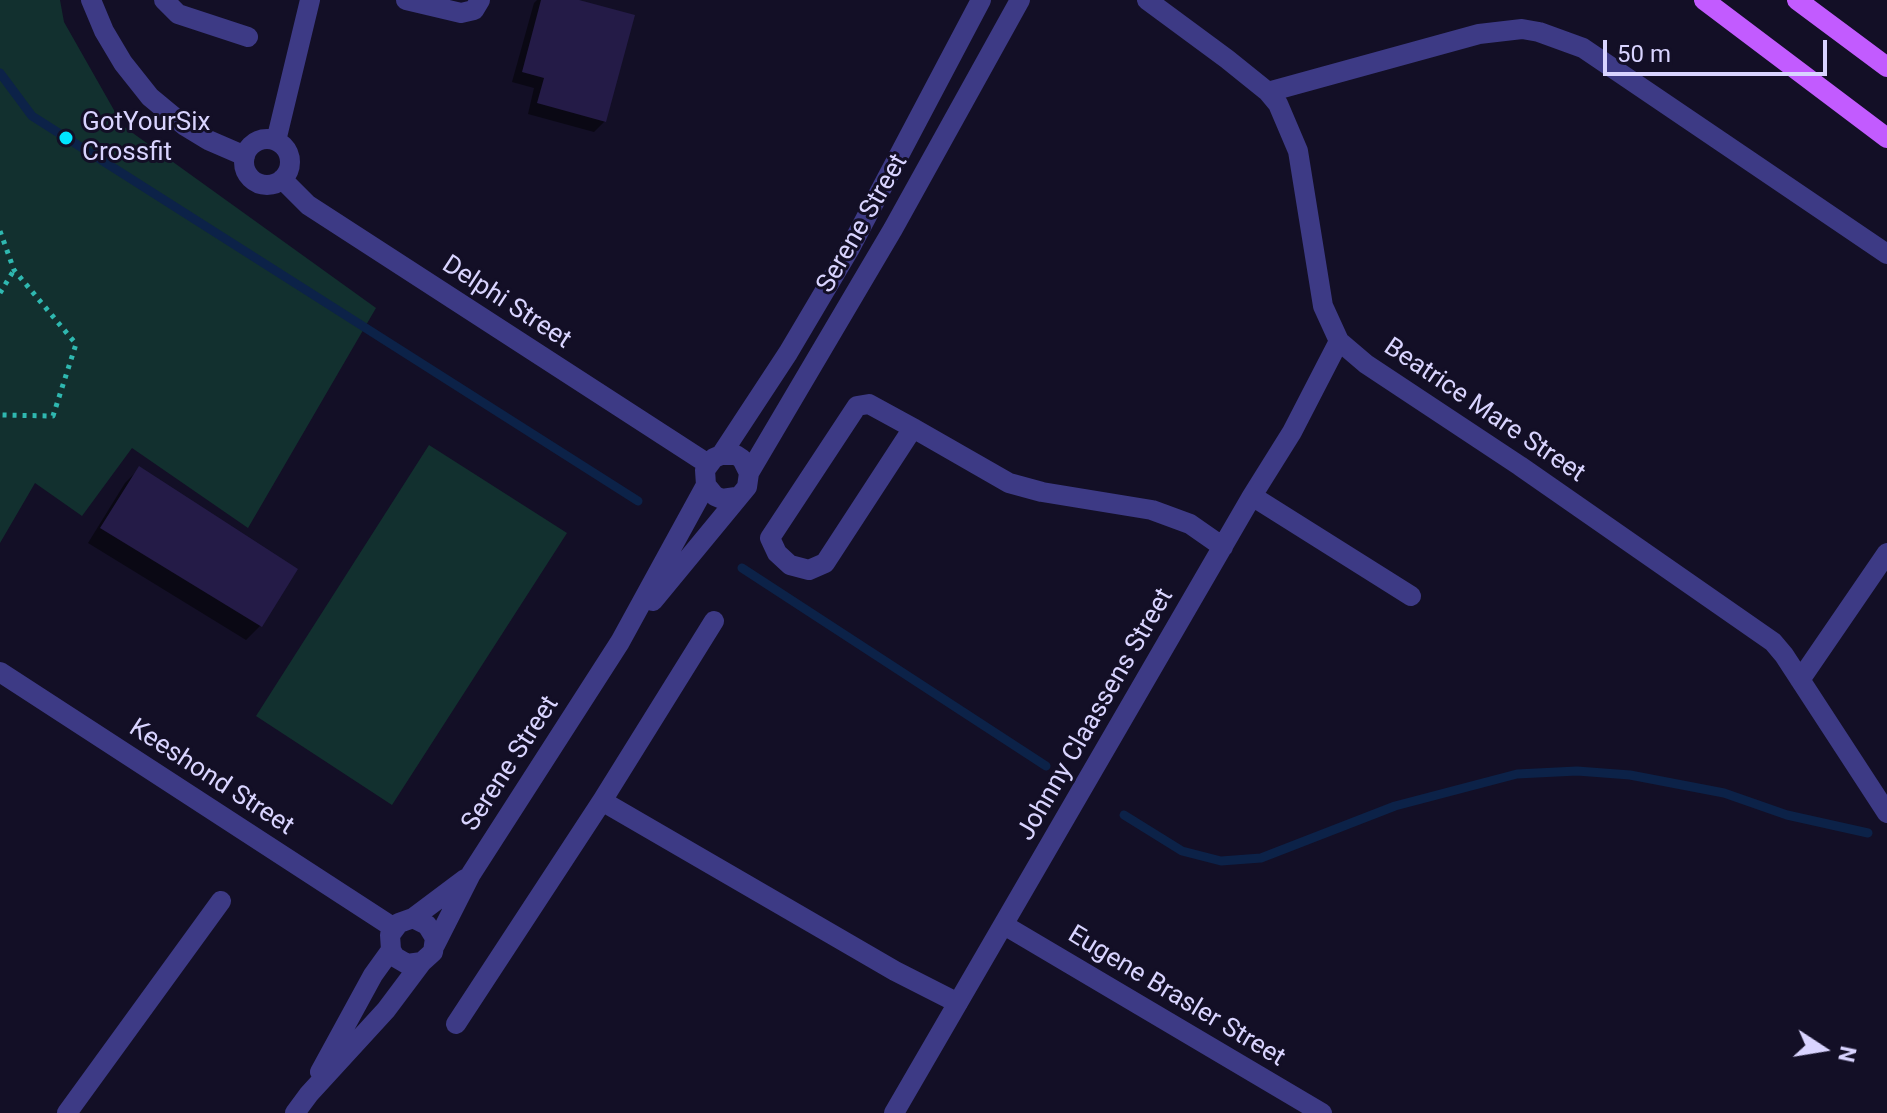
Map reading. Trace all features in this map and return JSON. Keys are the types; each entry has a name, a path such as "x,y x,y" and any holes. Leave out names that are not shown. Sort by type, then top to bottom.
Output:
{"main road":[{"path":"1704,0 1887,138"},
{"path":"1797,0 1887,67"}],"street":[{"path":"91,0 104,31 123,63 150,97 196,133 245,156"},
{"path":"164,0 178,14 248,37"},
{"path":"276,141 310,0"},
{"path":"406,0 461,13 474,10 480,0"},
{"name":"Serene Street","path":"435,945 471,874 620,642 711,468 788,353 849,250 981,0"},
{"name":"Serene Street","path":"749,473 893,229 1020,0"},
{"name":"Beatrice Mare Street","path":"1147,0 1268,92 1286,119 1298,151 1323,306 1339,341 1366,364 1773,642 1887,813"},
{"path":"1268,92 1479,34 1522,29 1539,32 1583,48 1887,254"},
{"path":"268,139 276,141 287,151 287,173 269,185 255,182 245,170 245,156 254,143 268,139"},
{"name":"Delphi Street","path":"282,179 308,205 711,468"},
{"name":"Johnny Claassens Street","path":"894,1113 1299,419 1339,341"},
{"path":"913,428 825,563 809,570 790,565 777,553 770,538 857,406 869,404 913,428 1009,483 1042,492 1152,510 1190,524 1223,547"},
{"path":"736,455 747,465 747,487 729,500 715,496 711,468 736,455"},
{"path":"1252,496 1411,596"},
{"name":"Serene Street","path":"620,642 736,497"},
{"path":"1800,680 1887,553"},
{"path":"456,1024 602,801 714,621"},
{"name":"Keeshond Street","path":"0,672 394,928"},
{"path":"602,801 882,963 958,1003"},
{"name":"Serene Street","path":"413,918 471,874"},
{"path":"67,1113 221,901"},
{"path":"295,1113 433,952 432,930 413,918 399,923 389,943 395,957 407,964 422,962"},
{"name":"Eugene Brasler Street","path":"1004,925 1322,1113"},
{"path":"309,1094 366,987 391,950"}],"path":[{"path":"0,231 14,270 76,344 53,416 0,415"},
{"path":"0,293 14,270"}],"green space":[{"path":"0,0 60,0 64,22 123,126 376,308 248,528 132,448 82,516 35,483 0,543"},
{"path":"429,445 567,533 392,805 256,716"}],"building":[{"path":"541,0 579,0 635,15 606,122 537,103 544,78 522,72"},
{"path":"139,466 298,569 262,627 100,528"}],"waterway":[{"path":"0,73 32,116 638,501"},
{"path":"742,568 1046,766"},
{"path":"1124,815 1182,851 1221,861 1261,858 1395,806 1517,774 1577,771 1630,775 1724,793 1787,815 1868,833"}],"place":[{"name":"GotYourSix Crossfit","path":"66,138"}]}
